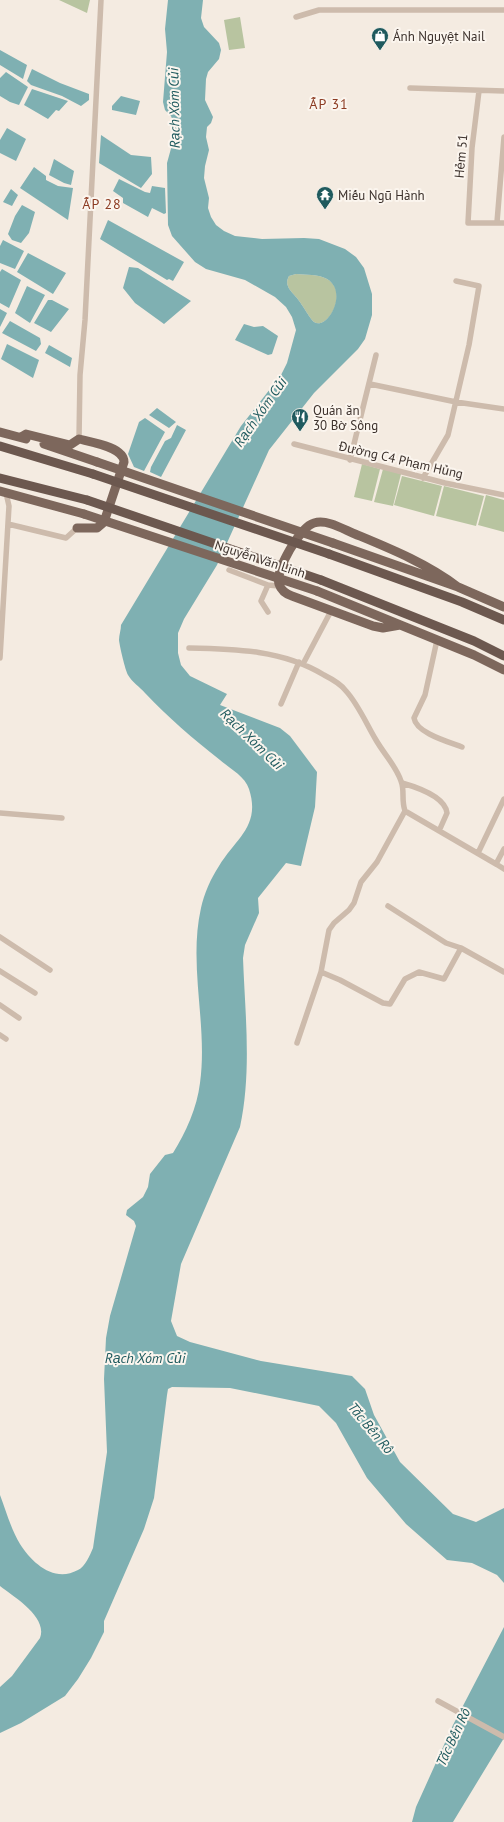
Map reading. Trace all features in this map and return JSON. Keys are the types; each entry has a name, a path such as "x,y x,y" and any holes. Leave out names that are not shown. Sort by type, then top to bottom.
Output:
{"highway":[{"name":"Nguyễn Văn Linh","path":"0,446 93,474 329,554 462,602 504,620"},
{"name":"Nguyễn Văn Linh","path":"0,478 88,500 321,580 474,642 504,656"}],"main road":[{"path":"0,432 21,437 97,462 333,543 458,587 504,607"},
{"path":"21,437 26,434 70,444 79,439 115,449 122,455 124,462 104,522 97,528 77,528"},
{"name":"Nguyễn Văn Linh","path":"3,492 84,514 317,591 474,655 504,670"},
{"path":"400,625 388,628 378,628 287,594 279,586 281,571 298,536 313,523 328,523 406,555 443,576 458,587"}],"street":[{"path":"79,439 80,375 85,320 101,0"},
{"path":"296,16 319,10 504,10"},
{"path":"410,88 504,91"},
{"name":"Hẻm 51","path":"479,91 472,148 468,223 497,222"},
{"path":"504,137 497,222 504,223"},
{"path":"423,478 448,435 469,345 478,286 456,281"},
{"path":"350,460 370,384 376,354"},
{"path":"370,384 456,402 504,409"},
{"name":"Đường C4 Phạm Hủng","path":"294,444 423,478 504,495"},
{"path":"0,658 9,506 3,492"},
{"path":"9,506 20,496"},
{"path":"8,524 66,538 77,528"},
{"path":"229,570 268,585 279,586"},
{"path":"268,585 261,601 268,612"},
{"path":"281,704 301,663 331,610"},
{"path":"437,640 425,695 414,718 414,722 419,728 434,736 462,747"},
{"path":"189,648 225,648 278,655 301,663 335,681 346,691 379,745 398,772 402,783 402,801 405,811 504,869"},
{"path":"402,783 425,790 443,805 447,813 439,830"},
{"path":"478,853 504,799"},
{"path":"297,1043 321,972 329,930 338,918 349,910 354,903 361,882 377,862 405,811"},
{"path":"0,813 62,818"},
{"path":"496,864 504,848"},
{"path":"388,906 446,943 461,948 504,972"},
{"path":"1,940 50,970"},
{"path":"321,972 340,980 383,1003 390,1004 405,979 419,972 444,979 461,948"},
{"path":"0,971 35,993"},
{"path":"0,1005 19,1018"},
{"path":"0,1035 6,1039"},
{"path":"438,1701 504,1737"}],"green space":[{"path":"59,0 90,0 87,13"},
{"path":"240,17 245,48 229,50 224,20"},
{"path":"296,274 320,276 327,279 334,285 336,301 334,309 325,321 319,323 314,322 290,290 287,285 289,276"},
{"path":"362,464 380,469 372,501 354,497"},
{"path":"383,469 401,474 393,506 374,502"},
{"path":"402,476 442,486 434,516 394,505"},
{"path":"444,486 484,496 476,526 436,516"},
{"path":"486,495 504,500 504,532 478,525"}],"water":[{"name":"Rạch Xóm Củi","path":"168,0 203,0 201,18 204,27 219,43 221,50 219,59 208,72 206,79 205,100 213,117 211,123 207,127 206,137 209,150 204,178 209,198 208,208 216,225 235,236 262,239 319,239 345,249 356,257 364,268 372,294 372,315 365,339 358,349 314,393 269,450 217,565 184,619 178,633 178,653 181,665 190,676 227,694 220,705 280,728 290,736 317,772 315,807 301,866 286,863 258,898 259,913 245,945 243,958 247,1064 244,1106 240,1127 181,1264 171,1321 177,1336 190,1342 261,1361 352,1376 365,1389 374,1415 400,1462 453,1514 476,1522 504,1508 504,1583 497,1575 472,1563 447,1560 406,1524 367,1478 336,1423 319,1406 230,1388 172,1387 168,1389 167,1395 154,1498 144,1529 104,1621 104,1632 91,1658 65,1696 21,1723 0,1733 0,1687 12,1676 40,1638 41,1630 35,1615 0,1586 0,1495 11,1526 20,1544 37,1564 44,1569 60,1574 78,1570 83,1566 93,1548 107,1452 104,1379 106,1338 110,1316 136,1226 134,1221 126,1215 127,1210 143,1197 148,1187 150,1174 165,1155 173,1153 194,1111 199,1092 202,1061 202,1039 196,952 201,908 213,876 245,831 252,813 252,802 249,789 244,780 181,728 130,678 121,653 119,640 121,625 241,426 281,375 287,363 296,330 292,317 286,307 275,297 245,280 206,269 195,262 172,236 168,225 167,163 175,134 171,116 165,110 163,102 167,52 165,29","holes":["296,274 324,277 333,285 336,292 336,301 334,309 325,321 319,323 314,322 288,287 287,282 289,276"]},
{"path":"0,50 27,65 23,79 0,65"},
{"path":"32,69 60,83 89,94 89,100 81,106 62,96 31,85 27,81"},
{"path":"6,72 28,87 19,105 0,96 0,78"},
{"path":"32,89 68,101 59,111 56,110 48,119 24,105"},
{"path":"121,96 140,101 136,115 112,110 112,106"},
{"path":"7,128 26,139 16,161 0,153 0,140"},
{"path":"101,135 131,155 151,157 152,174 141,188 99,163"},
{"path":"54,159 74,171 71,185 49,175"},
{"path":"34,167 46,176 46,180 58,186 73,188 68,220 20,188"},
{"path":"119,179 150,193 152,186 165,188 166,213 164,214 152,208 148,217 123,203 123,198 113,191"},
{"path":"11,189 18,195 12,206 3,202"},
{"path":"22,205 35,212 29,233 21,243 12,240 8,234 15,216"},
{"path":"108,220 184,262 173,281 169,279 167,280 100,239"},
{"path":"3,240 24,251 15,269 0,263 0,246"},
{"path":"28,253 66,273 53,294 17,272"},
{"path":"129,267 138,268 191,301 164,324 135,303 123,288"},
{"path":"2,269 21,280 9,308 0,303 0,272"},
{"path":"27,286 45,295 30,323 15,313"},
{"path":"48,300 52,300 69,309 51,332 34,323"},
{"path":"0,309 7,313 0,327"},
{"path":"10,321 40,338 41,344 36,351 2,333"},
{"path":"244,324 254,327 263,326 278,336 272,354 268,355 235,340"},
{"path":"7,344 39,360 33,378 1,359"},
{"path":"49,345 72,358 70,367 45,353"},
{"path":"157,408 176,422 169,428 149,415"},
{"path":"145,418 165,432 144,471 134,467 128,454 139,422"},
{"path":"177,425 186,430 161,477 150,472 151,467 165,441 171,438"},
{"name":"Tắc Bến Rô","path":"504,1627 504,1738 453,1822 412,1822 416,1807 453,1725"}],"place":[{"name":"Ánh Nguyệt Nail","path":"380,51"},
{"name":"Miếu Ngũ Hành","path":"325,210"},
{"name":"Quán ăn 30 Bờ Sông","path":"300,432"}],"district":[{"name":"ẤP 31","path":"329,104"},
{"name":"ẤP 28","path":"102,204"}]}
